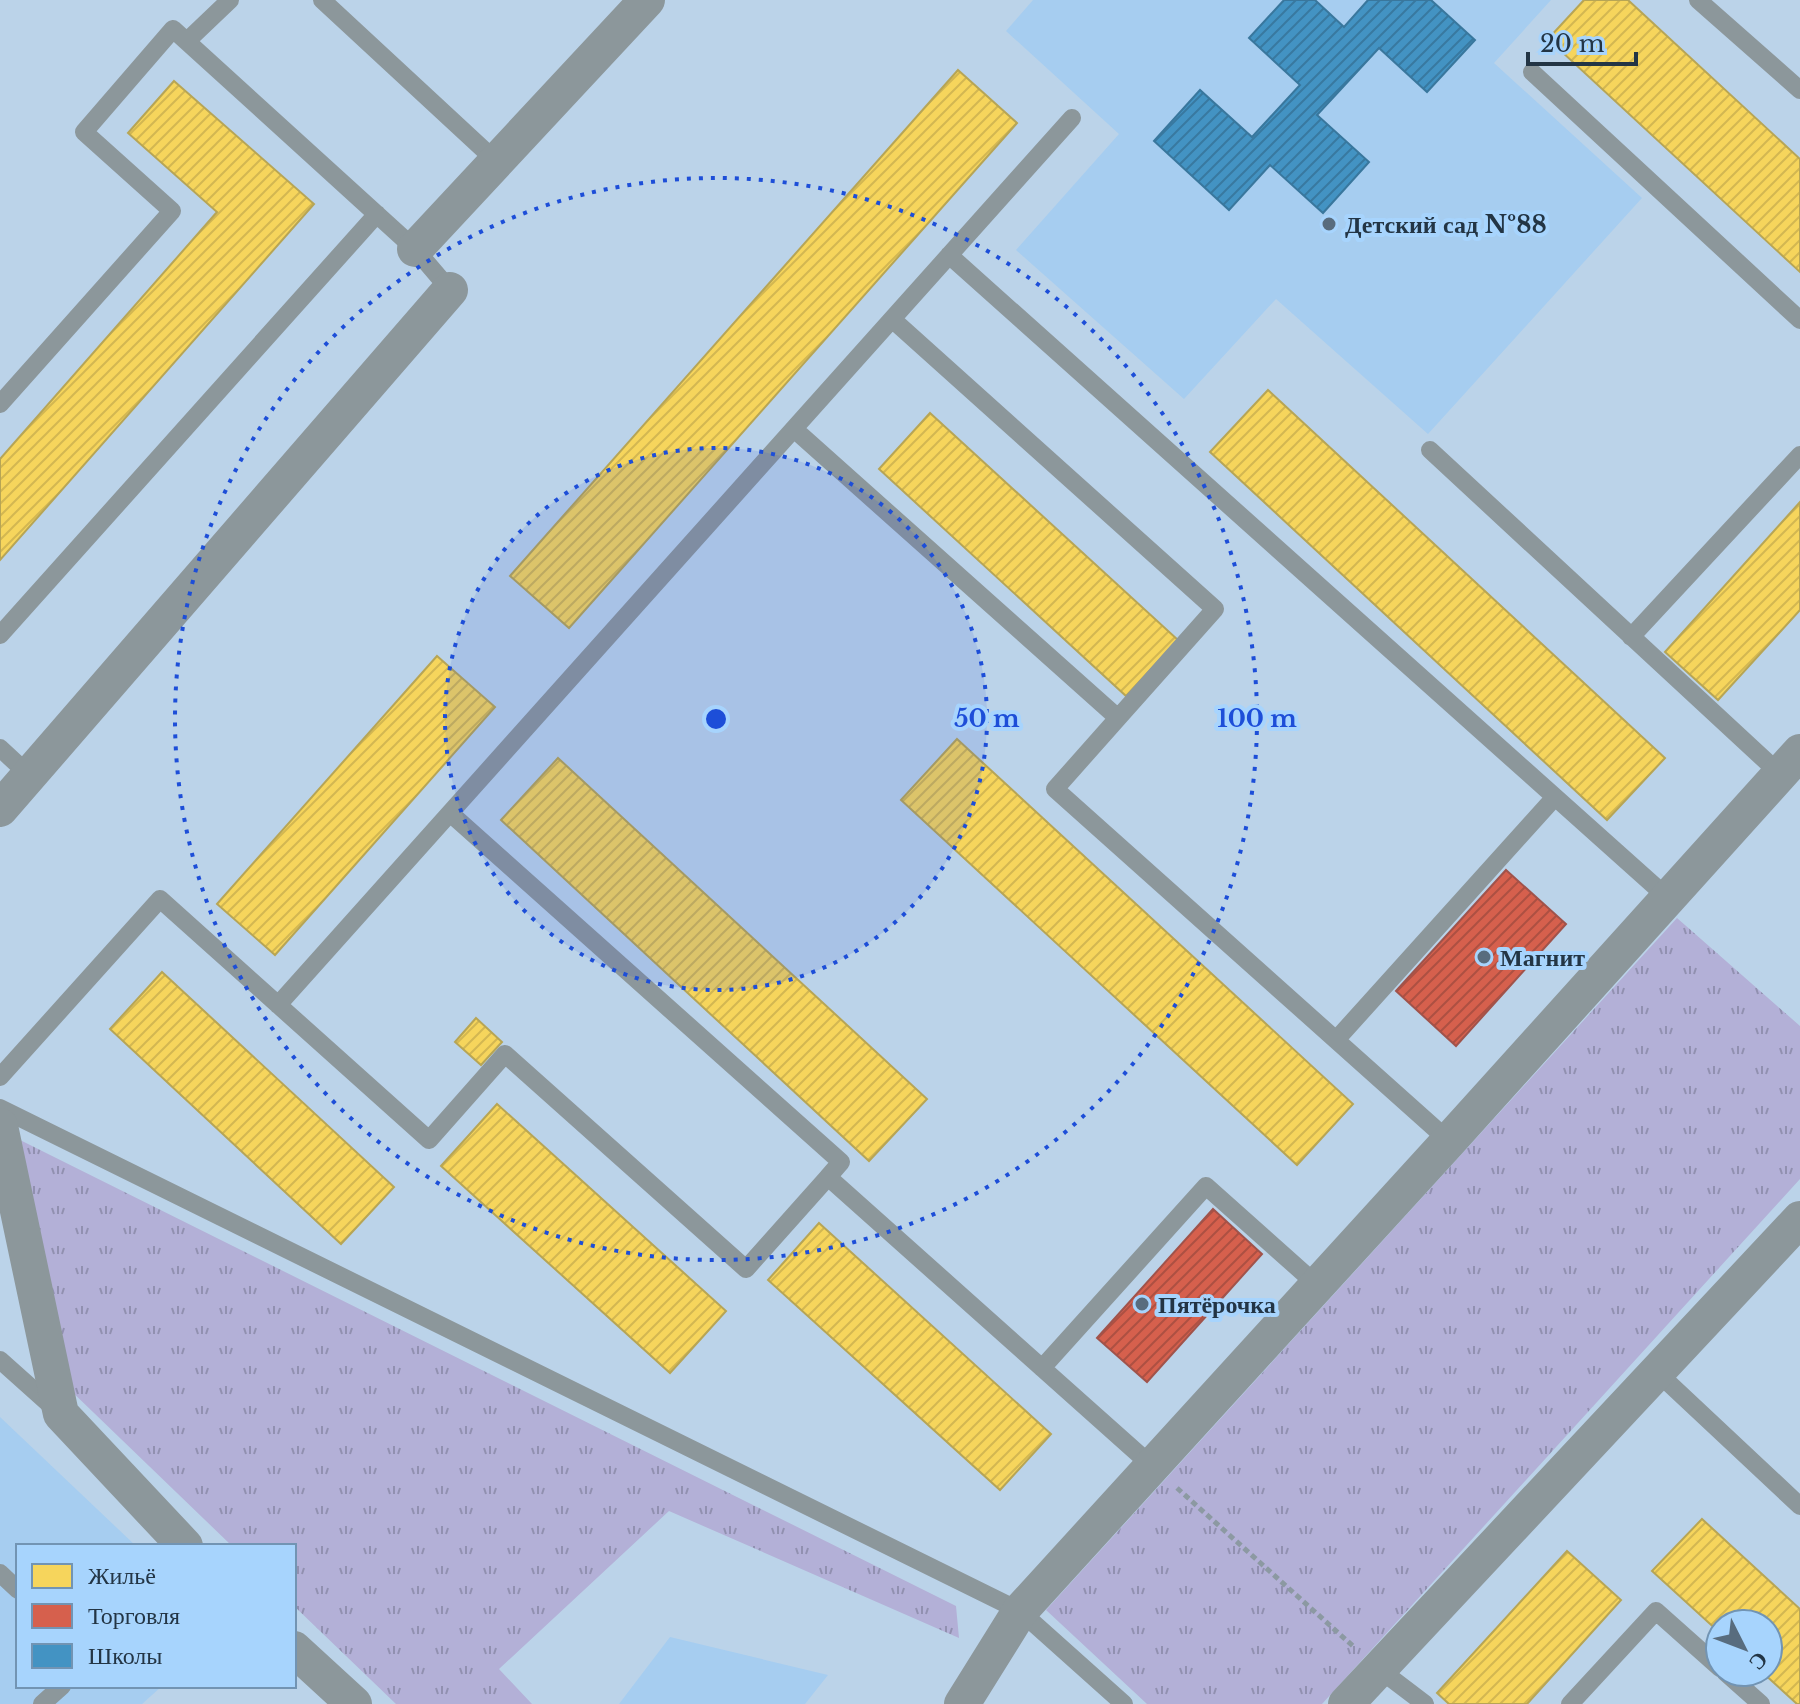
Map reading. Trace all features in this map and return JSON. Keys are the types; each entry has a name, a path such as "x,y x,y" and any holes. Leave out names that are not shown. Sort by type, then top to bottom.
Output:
{"street":[{"path":"415,249 647,0"},
{"path":"0,809 450,290"},
{"path":"962,1704 1020,1611 1790,763"},
{"path":"0,1126 61,1414 183,1544"},
{"path":"1346,1704 1800,1219"},
{"path":"296,1651 354,1704"}],"lane":[{"path":"187,41 230,0"},
{"path":"322,0 497,162"},
{"path":"1698,0 1800,90"},
{"path":"0,404 172,211 84,132 173,29 415,249 450,290"},
{"path":"1532,72 1800,320"},
{"path":"278,1005 1072,118"},
{"path":"0,635 377,214"},
{"path":"949,255 1668,898"},
{"path":"892,319 1215,609 1055,789 1449,1141"},
{"path":"794,429 1118,718"},
{"path":"1430,450 1631,637 1790,763"},
{"path":"1631,637 1800,455"},
{"path":"0,748 29,775"},
{"path":"1336,1040 1555,797"},
{"path":"0,1077 160,899 429,1140 505,1054 746,1269 841,1162 450,813"},
{"path":"0,1108 1020,1611 1124,1704"},
{"path":"828,1177 1152,1466"},
{"path":"1042,1368 1206,1186 1317,1285"},
{"path":"0,1360 61,1414"},
{"path":"1657,1372 1800,1506"},
{"path":"0,1573 16,1588"},
{"path":"1570,1704 1656,1611 1704,1654"},
{"path":"1379,1669 1425,1704"},
{"path":"42,1704 60,1688"},
{"path":"1743,1688 1761,1704"}],"path":[{"path":"1152,1466 1379,1669"}],"shaded area":[{"name":"Детский сад №88","path":"1033,0 1551,0 1494,63 1642,198 1428,434 1276,299 1184,399 1016,250 1119,134 1006,31"},
{"path":"0,1417 134,1544 16,1544 16,1688 160,1688 142,1704 0,1704"},
{"path":"670,1637 828,1675 805,1704 619,1704"}],"green space":[{"path":"1677,918 1800,1026 1800,1179 1322,1704 1147,1704 1046,1610"},
{"path":"20,1140 956,1606 959,1638 669,1511 499,1669 532,1704 396,1704 296,1608 296,1544 230,1544 66,1386"}],"building: Жильё":[{"path":"1584,0 1628,0 1800,159 1800,272 1548,39"},
{"path":"958,70 1017,123 569,628 510,576"},
{"path":"174,81 314,204 0,560 0,459 217,212 128,133"},
{"path":"1268,390 1665,758 1607,820 1210,452"},
{"path":"930,413 1178,640 1126,696 879,469"},
{"path":"1800,502 1800,610 1718,700 1665,652"},
{"path":"437,656 495,707 275,955 217,904"},
{"path":"957,739 1353,1104 1297,1165 901,800"},
{"path":"558,758 927,1099 869,1161 501,820"},
{"path":"162,972 394,1187 341,1244 110,1029"},
{"path":"476,1018 502,1042 481,1065 455,1042"},
{"path":"497,1104 726,1311 670,1373 441,1166"},
{"path":"819,1223 1051,1434 1000,1490 768,1280"},
{"path":"1702,1519 1800,1609 1800,1704 1780,1688 1784,1688 1784,1608 1704,1608 1704,1618 1652,1571"},
{"path":"1567,1551 1621,1600 1527,1704 1449,1704 1437,1693"}],"building: Торговля":[{"path":"1506,870 1566,924 1456,1046 1396,991"},
{"path":"1213,1209 1262,1254 1147,1382 1097,1338"}],"building: Школы":[{"path":"1284,0 1315,0 1344,27 1368,0 1431,0 1475,40 1427,92 1379,48 1317,115 1369,162 1323,213 1270,165 1229,210 1154,141 1200,90 1252,137 1300,85 1249,38"}],"place":[{"name":"Детский сад №88","path":"1329,224"},
{"name":"Магнит","path":"1484,957"},
{"name":"Пятёрочка","path":"1142,1304"}]}
